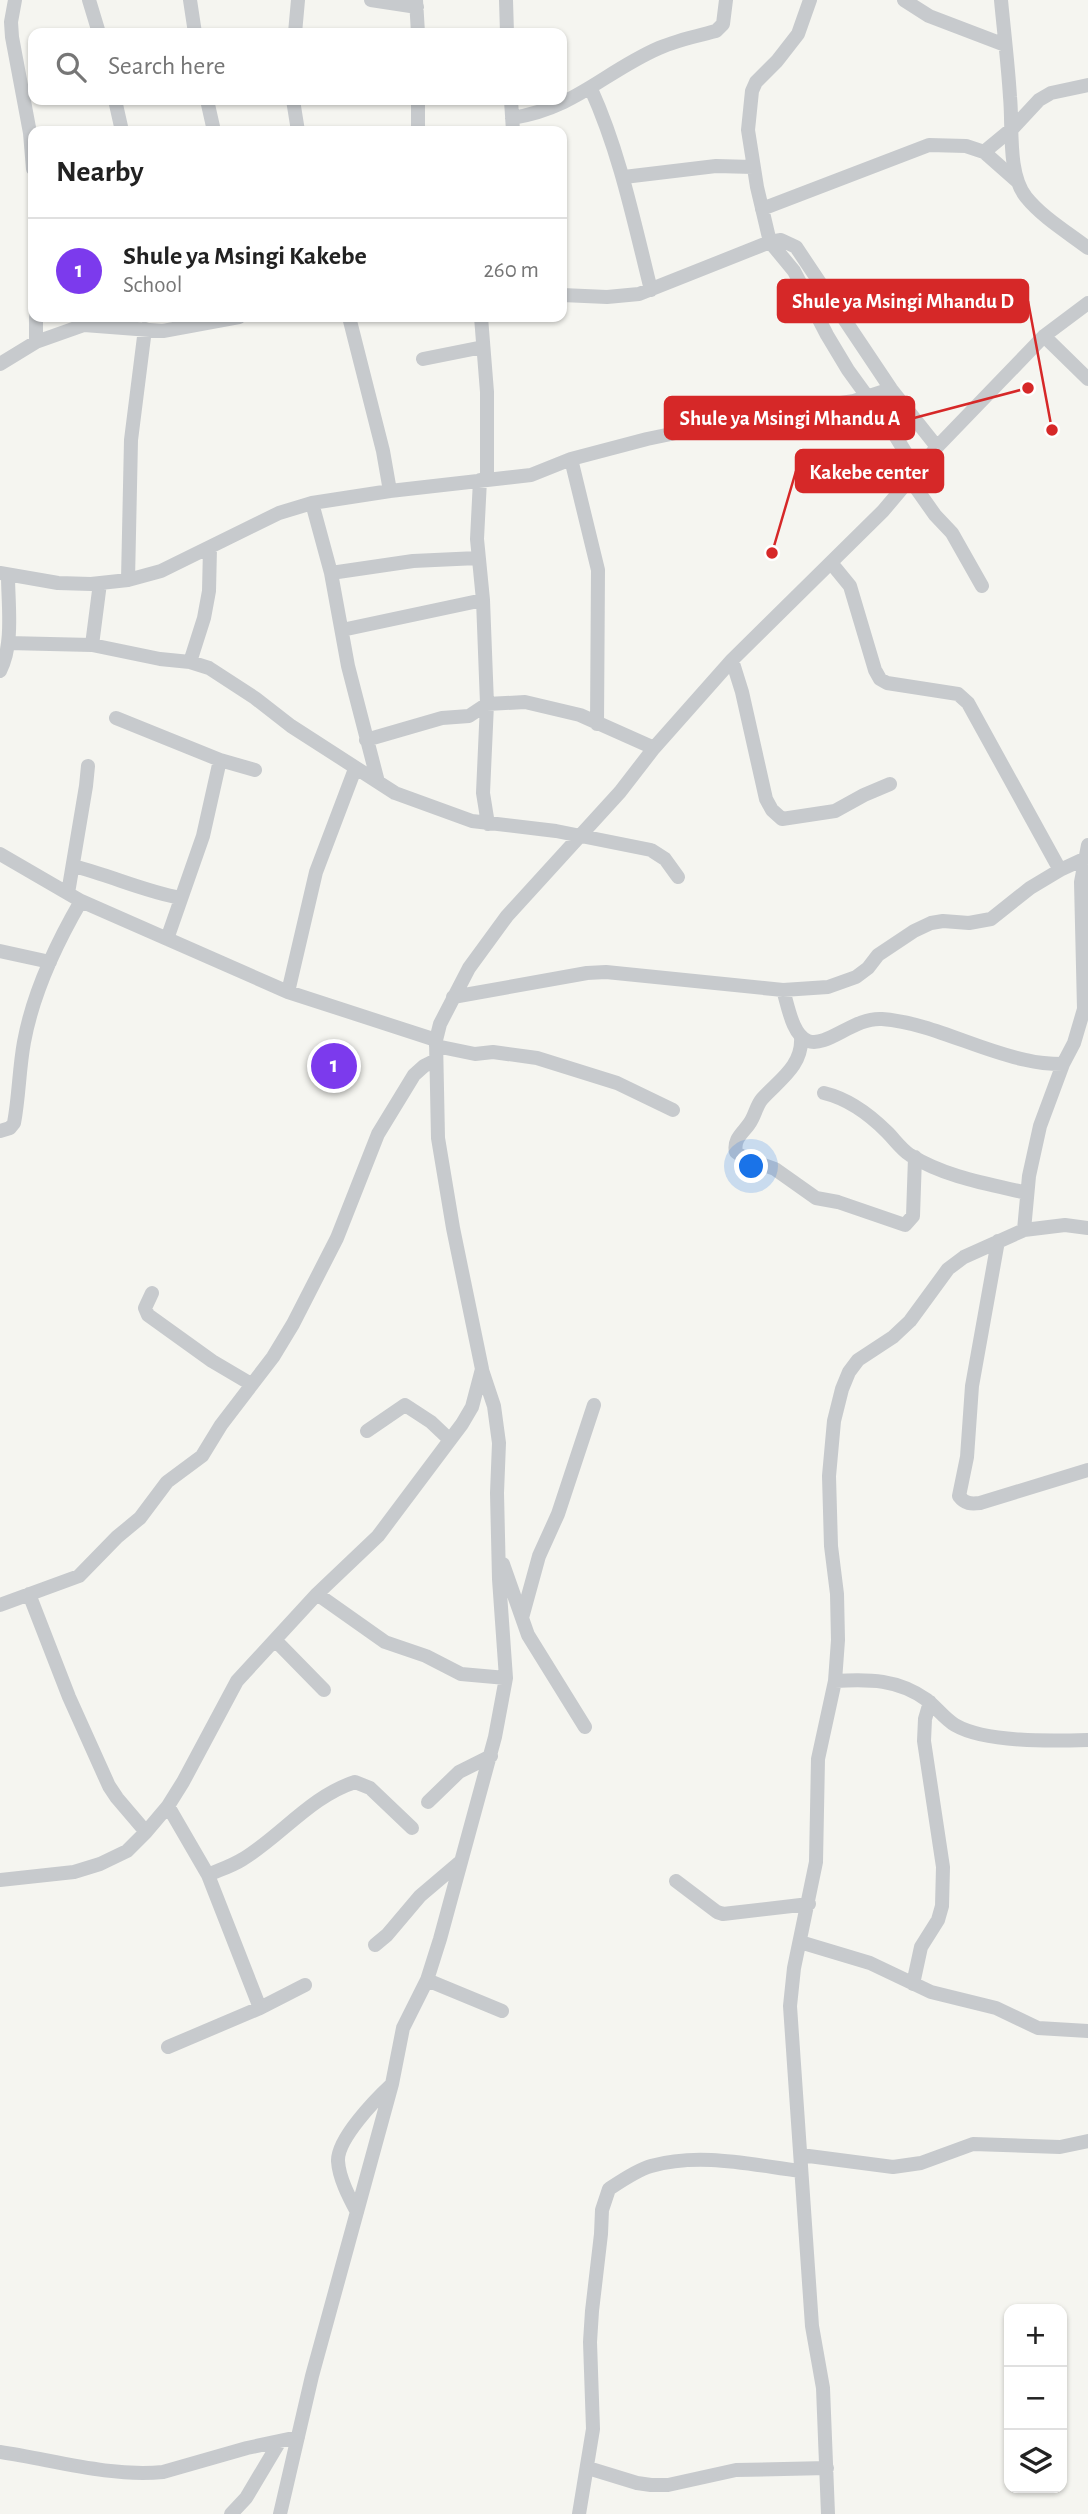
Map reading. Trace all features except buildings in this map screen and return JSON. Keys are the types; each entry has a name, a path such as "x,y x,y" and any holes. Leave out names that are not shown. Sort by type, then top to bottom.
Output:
{"street":[{"path":"15,0 11,22 12,37 29,126"},
{"path":"89,0 97,28"},
{"path":"190,0 194,28"},
{"path":"295,28 298,0"},
{"path":"371,0 417,4 418,28"},
{"path":"506,0 507,28"},
{"path":"567,102 659,48 716,31 723,24 726,0"},
{"path":"810,0 798,34 756,82 752,91 748,130 752,167 770,242 794,271 827,335 893,432 935,514 952,533 982,586"},
{"path":"904,0 929,16 1004,45"},
{"path":"1001,0 1013,128 1013,158 1018,182 1024,195 1038,209 1088,248"},
{"path":"984,152 1013,128 1039,100 1051,93 1088,85"},
{"path":"591,89 624,177 651,290"},
{"path":"116,105 121,126"},
{"path":"208,105 213,126"},
{"path":"294,105 297,126"},
{"path":"418,105 418,126"},
{"path":"511,105 512,125 562,105"},
{"path":"762,209 929,145 966,146 984,152 1018,182"},
{"path":"624,177 716,166 752,167"},
{"path":"567,295 622,296 651,290 781,240 796,247 891,389 937,447"},
{"path":"280,2514 392,2084 403,2028 426,1980 491,1756 506,1678 498,1549 499,1443 494,1406 482,1369 453,1228 438,1138 436,1049 440,1024 469,968 507,916 620,792 654,748 732,660 832,564 914,477 937,447 1044,336 1088,303"},
{"path":"36,322 36,342"},
{"path":"0,364 36,342 84,325 139,325 182,329 215,322"},
{"path":"349,322 377,425 390,491"},
{"path":"481,322 486,393 483,479 477,526 487,704 483,793 488,824"},
{"path":"128,580 131,440 139,325"},
{"path":"1044,336 1088,379"},
{"path":"423,359 483,347"},
{"path":"0,671 6,658 8,643 4,574 58,583 128,580 161,571 279,513 312,503 483,479 531,475 571,459 691,429 854,401 891,389"},
{"path":"571,459 598,570 597,724"},
{"path":"312,503 331,573 348,666 378,782"},
{"path":"190,662 204,618 209,591 210,548"},
{"path":"331,573 413,561 478,558"},
{"path":"832,564 850,586 880,679 887,683 958,694 968,703 1060,870"},
{"path":"92,645 100,583"},
{"path":"341,630 483,600"},
{"path":"8,643 92,645 160,659 190,662 209,668 355,769 407,798 472,821 556,831 651,850 666,859 678,877"},
{"path":"732,660 742,692 766,799 772,810 782,819 835,811 890,785"},
{"path":"366,740 442,719 469,716 487,704 525,702 580,715 654,748"},
{"path":"116,718 220,760 255,770"},
{"path":"167,939 203,836 220,760"},
{"path":"0,1131 11,1127 15,1121 24,1042 30,1015 75,897 73,866 88,766"},
{"path":"288,992 316,872 355,769"},
{"path":"1024,1230 1027,1193 1040,1126 1074,1042 1084,1009 1081,882 1088,845"},
{"path":"0,853 75,897 167,939 288,992 436,1049 537,1058 617,1083 673,1110"},
{"path":"453,997 586,973 606,972 783,990 804,990 845,982 868,968 878,955 914,931 943,921 969,923 991,919 1030,888 1060,870 1086,859"},
{"path":"73,866 148,891 181,898"},
{"path":"0,951 50,962"},
{"path":"783,990 801,1037 802,1051 797,1061 760,1102 750,1123 738,1138 736,1152 744,1158 775,1169 816,1198 838,1202 905,1225 910,1223 913,1216 915,1157"},
{"path":"801,1037 810,1042 821,1042 857,1023 879,1018 918,1026 1026,1060 1063,1065"},
{"path":"0,1605 69,1581 87,1570 117,1537 140,1518 167,1482 202,1456 221,1425 279,1349 337,1238 378,1134 414,1075 436,1049"},
{"path":"824,1093 855,1104 915,1157 948,1173 1027,1193"},
{"path":"828,2514 822,2388 812,2326 790,2006 816,1861 818,1759 835,1681 837,1605 831,1546 829,1476 834,1421 842,1389 858,1360 893,1337 910,1321 948,1269 964,1257 1024,1230 1065,1225 1088,1228"},
{"path":"998,1241 972,1386 967,1457 959,1496 963,1502 981,1503 1088,1470"},
{"path":"152,1293 145,1308 148,1315 212,1361 251,1384"},
{"path":"0,1880 74,1872 100,1864 127,1851 146,1832 168,1806 237,1681 317,1594 378,1536 450,1440 471,1407 482,1369"},
{"path":"367,1431 405,1405 431,1422 450,1440"},
{"path":"522,1618 539,1556 558,1514 594,1405"},
{"path":"498,1549 522,1618 542,1660 585,1727"},
{"path":"29,1594 69,1697 109,1786 146,1832"},
{"path":"317,1594 385,1642 426,1656 461,1674 506,1678"},
{"path":"276,1641 324,1690"},
{"path":"835,1681 869,1679 893,1682 930,1702 954,1725 976,1732 1015,1739 1088,1740"},
{"path":"913,1984 921,1947 938,1920 942,1906 943,1867 924,1741 925,1719 930,1702"},
{"path":"428,1802 459,1772 491,1756"},
{"path":"208,1875 244,1859 303,1812 345,1785 355,1782 370,1788 412,1828"},
{"path":"168,1806 208,1875 260,2008"},
{"path":"375,1945 420,1896 460,1862"},
{"path":"676,1881 723,1914 809,1904"},
{"path":"800,1942 870,1964 931,1992 996,2008 1038,2028 1088,2031"},
{"path":"426,1980 502,2011"},
{"path":"168,2047 260,2008 305,1985"},
{"path":"357,2212 343,2182 338,2155 375,2100 392,2084"},
{"path":"800,2155 893,2167 921,2163 973,2144 1060,2147 1088,2141"},
{"path":"579,2514 583,2483 588,2469 593,2410 590,2342 592,2311 602,2210 609,2189 648,2166 688,2159 722,2160 802,2171"},
{"path":"0,2452 132,2474 163,2472 247,2448 298,2437"},
{"path":"231,2514 246,2498 280,2441"},
{"path":"588,2469 651,2485 736,2470 827,2468"}],"place":[{"name":"Shule ya Msingi Mhandu A","path":"1028,388"},
{"name":"Shule ya Msingi Mhandu D","path":"1052,430"},
{"name":"Kakebe center","path":"772,553"},
{"name":"Shule ya Msingi Kakebe","path":"334,1066"}]}
